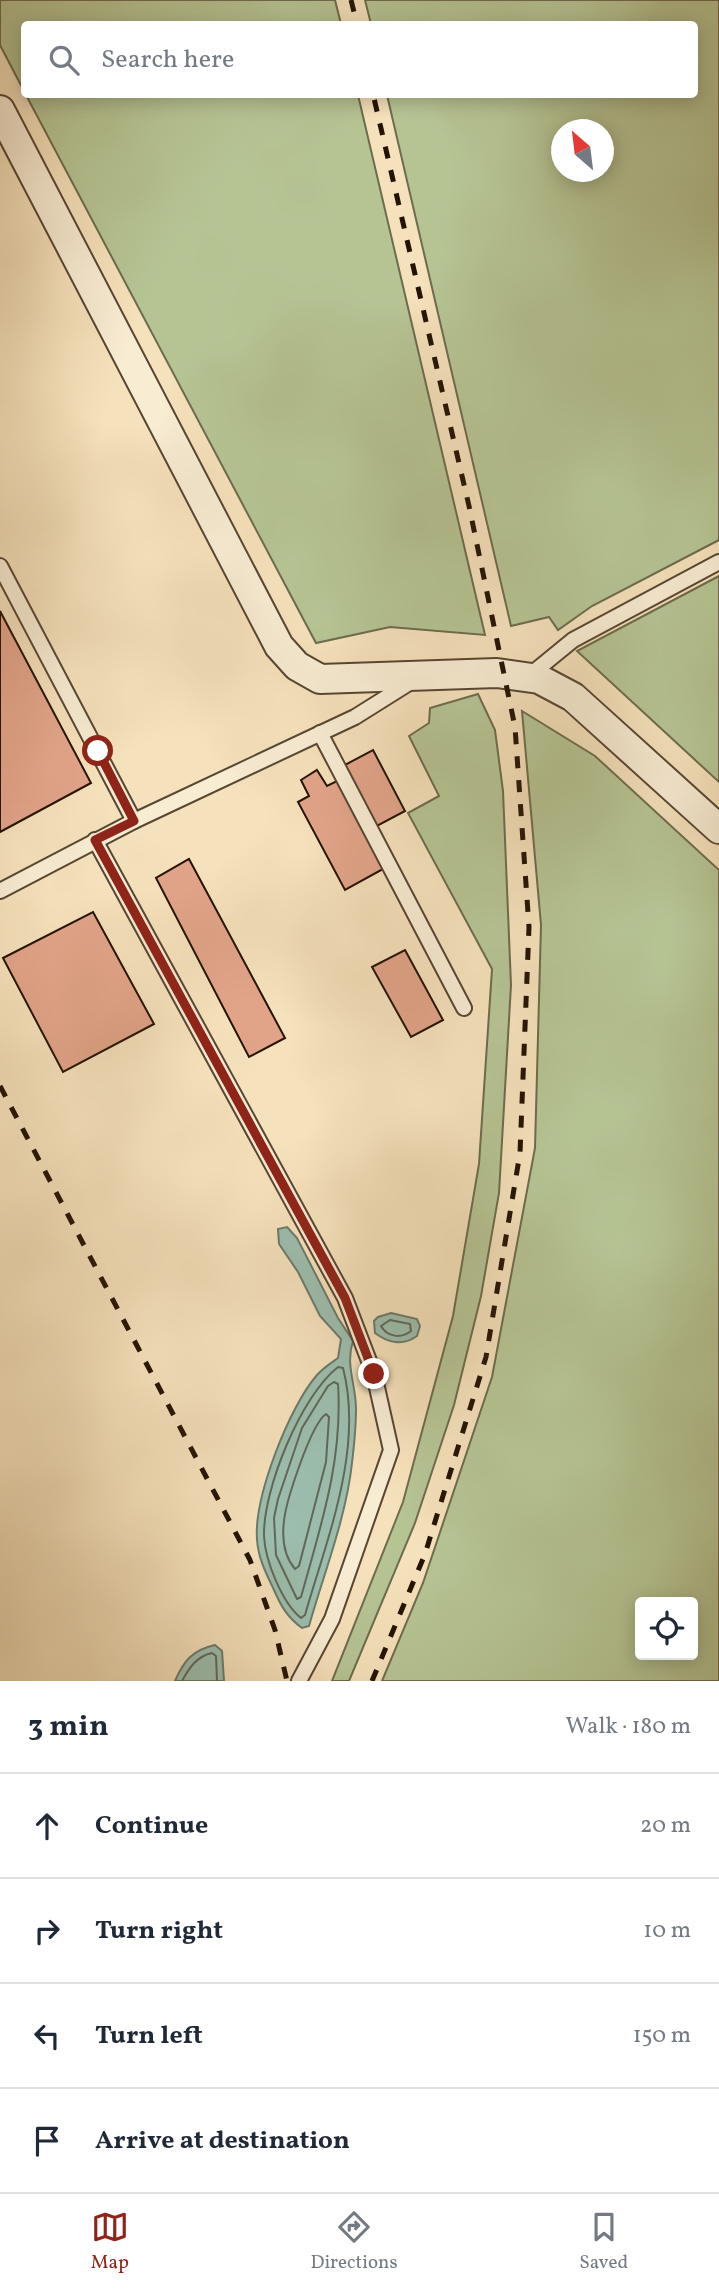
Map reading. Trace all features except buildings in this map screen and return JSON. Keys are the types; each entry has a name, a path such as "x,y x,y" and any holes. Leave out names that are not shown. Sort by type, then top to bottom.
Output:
{"street":[{"path":"0,110 279,646 298,666 320,679 497,673 539,679 573,698 719,829"}],"lane":[{"path":"527,677 573,640 719,562"},
{"path":"0,566 134,821"},
{"path":"0,891 95,840 355,717 421,676"},
{"path":"320,733 464,1008"},
{"path":"95,840 345,1298 374,1374 391,1450 332,1619 299,1681"}],"green space":[{"path":"0,0 335,0 340,21 21,21 21,85 0,45"},
{"path":"365,0 719,0 719,540 592,606 558,630 549,617 511,626 388,98 698,98 698,21 370,21"},
{"path":"28,98 359,98 485,635 390,627 316,643"},
{"path":"719,576 719,782 577,651"},
{"path":"478,694 495,730 503,791 511,985 499,1193 481,1296 454,1405 415,1523 349,1681 332,1681 403,1502 453,1316 479,1164 492,969 408,813 439,796 409,736 429,723 430,708"},
{"path":"522,711 595,756 719,870 719,1681 382,1681 423,1583 492,1377 535,1148 541,925"}],"water":[{"path":"287,1227 297,1238 338,1318 353,1341 350,1366 356,1400 352,1463 345,1504 309,1626 302,1628 285,1611 265,1571 257,1539 258,1521 267,1477 295,1408 319,1372 338,1358 341,1339 320,1316 298,1272 279,1244 278,1229"},
{"path":"391,1313 417,1319 420,1326 417,1336 396,1342 375,1333 374,1321"},
{"path":"215,1645 222,1651 224,1681 175,1681 190,1657"}],"railway":[{"path":"351,0 356,21"},
{"path":"372,1681 425,1554 486,1357 520,1153 529,927 515,727 469,506 374,98"},
{"path":"0,1086 250,1560 275,1630 287,1681"}],"route":[{"path":"98,751 134,821 95,840 345,1298 374,1374"}]}
